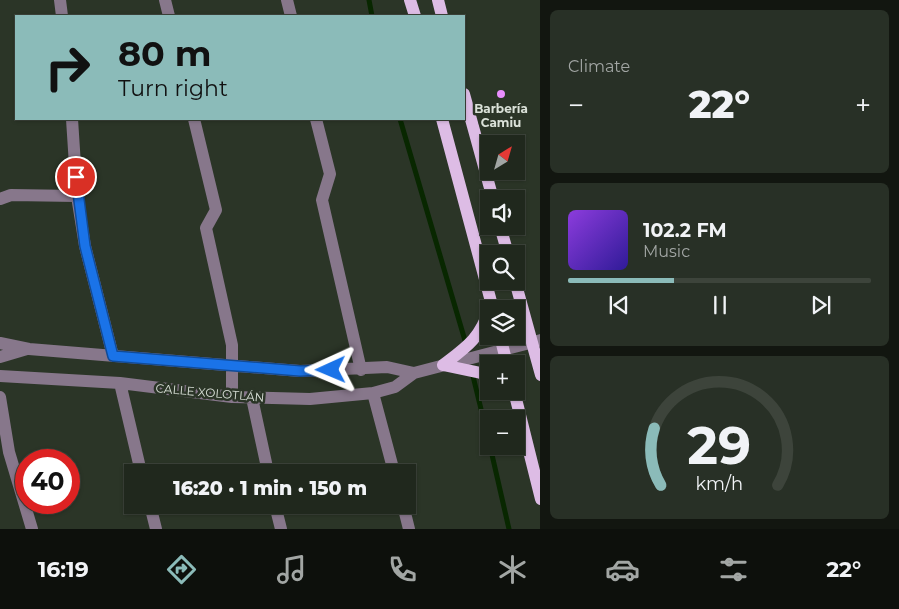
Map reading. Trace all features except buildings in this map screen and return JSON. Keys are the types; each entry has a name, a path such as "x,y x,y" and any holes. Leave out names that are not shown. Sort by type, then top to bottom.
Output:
{"main road":[{"path":"410,0 415,15"},
{"path":"438,0 442,15"},
{"path":"465,98 491,190"},
{"path":"442,120 488,300"},
{"path":"518,290 536,341 540,375"},
{"path":"464,360 480,332"},
{"path":"502,345 505,355"},
{"path":"443,365 464,360"},
{"path":"443,365 464,360"},
{"path":"464,360 480,372"},
{"path":"525,438 540,500"}],"street":[{"path":"60,0 62,15"},
{"path":"165,0 169,15"},
{"path":"287,0 291,15"},
{"path":"72,120 76,196 85,246 113,356"},
{"path":"194,120 216,210 206,228 232,345 232,397"},
{"path":"316,120 330,174 322,200 361,370"},
{"path":"0,199 11,195 76,196"},
{"path":"464,360 504,351 536,341"},
{"name":"CALLE XOLOTLÁN","path":"0,343 29,349 233,367 300,371 361,370 387,367 414,373"},
{"path":"0,358 29,349"},
{"name":"CALLE XOLOTLÁN","path":"0,376 120,383 232,397 310,399 373,393 395,387 414,373 443,365"},
{"path":"120,383 139,464"},
{"path":"373,393 392,464"},
{"path":"252,398 266,464"},
{"path":"1,402 4,449 32,529"},
{"path":"152,514 156,529"},
{"path":"277,514 281,529"},
{"path":"405,514 409,529"}],"waterway":[{"path":"369,0 372,15"},
{"path":"400,120 466,344"},
{"path":"472,372 481,410"},
{"path":"492,455 509,529"}],"place":[{"name":"Barbería Camiu","path":"501,94"}],"route":[{"path":"76,177 76,196 85,246 113,356 233,367 300,371 331,370"}]}
